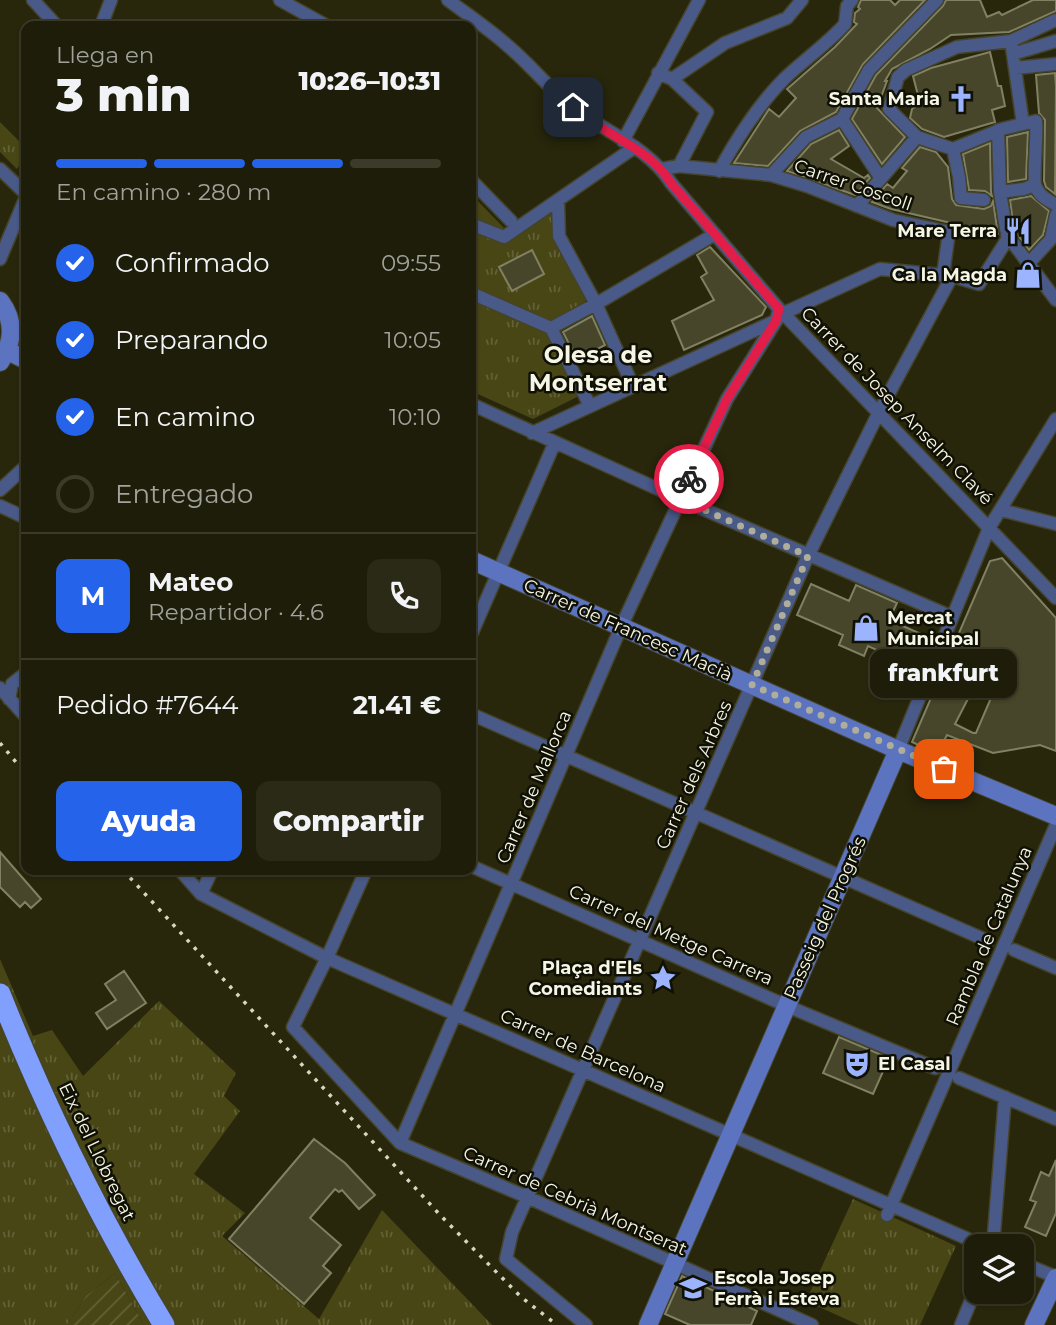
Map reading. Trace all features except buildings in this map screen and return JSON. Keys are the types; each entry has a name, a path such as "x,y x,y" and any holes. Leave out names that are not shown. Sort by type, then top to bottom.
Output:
{"highway":[{"name":"Eix del Llobregat","path":"0,994 88,1192 164,1325"}],"street":[{"path":"33,0 52,21"},
{"path":"103,21 111,0"},
{"path":"280,0 318,21"},
{"name":"Carrer de Josep Anselm Clavé","path":"448,0 476,21"},
{"path":"623,141 699,0"},
{"path":"672,79 725,43 787,18 802,0"},
{"path":"719,171 739,134 771,94 845,24 847,6 852,0"},
{"path":"771,175 806,137 842,119 869,71 937,0"},
{"path":"1012,47 1056,20"},
{"name":"Carrer de Josep Anselm Clavé","path":"476,21 507,45 573,107 635,147 662,169 780,314 879,412 1056,598"},
{"path":"1056,41 1012,47 957,47 906,70 898,77 889,109 917,138 953,149 1000,129 1036,121 1034,185 1041,195 1056,205"},
{"path":"1012,47 1023,124"},
{"path":"877,61 898,77"},
{"path":"1015,68 1056,64"},
{"path":"658,73 672,79 707,112 679,166"},
{"path":"842,119 880,177"},
{"path":"1000,129 999,197 1007,234 1056,300"},
{"path":"857,206 917,138"},
{"path":"476,226 504,237 635,147"},
{"path":"953,149 961,198 984,200"},
{"name":"Carrer Coscoll","path":"662,169 679,166 771,175 807,186 893,220 949,232 948,276"},
{"path":"0,169 21,191"},
{"path":"476,185 511,221"},
{"path":"999,197 1034,185"},
{"path":"558,201 559,236 596,304 633,387"},
{"path":"0,259 21,208"},
{"path":"1029,263 1054,241 1056,215"},
{"path":"551,328 715,234"},
{"path":"532,433 633,387 780,314 880,270 948,276 979,284 1007,234"},
{"name":"Carrer dels Arbres","path":"586,1325 506,1259 512,1232 808,556 948,276"},
{"path":"476,295 551,328 590,406"},
{"path":"0,301 11,323 11,337 4,357"},
{"name":"Carrer de Mallorca","path":"400,1143 621,627 727,399 780,314"},
{"path":"476,406 808,556 952,617"},
{"name":"Passeig del Progrés","path":"649,1325 898,750 989,528 1056,419"},
{"path":"476,624 555,442"},
{"path":"0,490 21,471"},
{"path":"0,506 21,516"},
{"path":"1001,510 1056,524"},
{"name":"Carrer de Francesc Macià","path":"476,562 898,750 1056,816"},
{"path":"9,699 12,684 21,677"},
{"path":"0,688 21,712"},
{"path":"476,716 988,941"},
{"name":"Rambla de Catalunya","path":"890,1210 1056,825"},
{"name":"Carrer del Metge Carrera","path":"476,868 787,1006 935,1068"},
{"name":"Carrer de Barcelona","path":"184,875 201,894 327,958 731,1136 890,1210 964,1238"},
{"path":"201,894 210,875"},
{"path":"364,875 293,1027 400,1143"},
{"path":"1014,950 1056,968"},
{"path":"959,1078 1056,1119"},
{"path":"994,1234 1005,1097"},
{"name":"Carrer de Cebrià Montserat","path":"400,1143 812,1325"},
{"path":"1034,1268 1056,1278 1034,1325"},
{"path":"961,1325 970,1304"}],"green space":[{"path":"0,122 21,143 21,162 17,169 0,152"},
{"path":"554,197 557,233 588,300 548,322 585,393 533,419 476,393 476,199 506,230"},
{"path":"0,959 33,1036 52,1030 83,1076 159,1001 236,1073 224,1096 240,1111 194,1174 245,1213 222,1236 319,1319 382,1210 492,1325 144,1325 115,1273 86,1296 67,1325 0,1325"},
{"path":"853,1199 956,1246 920,1325 859,1325 806,1301"},
{"path":"115,1273 144,1325 67,1325 86,1296"}],"railway":[{"path":"0,743 21,768"},
{"path":"128,875 441,1216 521,1297 557,1325"}],"way so far":[{"path":"689,479 680,499 808,556 752,685 944,769"}],"place":[{"name":"Santa Maria","path":"961,99"},
{"name":"Mare Terra","path":"1018,231"},
{"name":"Ca la Magda","path":"1028,275"},
{"name":"Mercat Municipal","path":"866,628"},
{"name":"frankfurt","path":"944,769"},
{"name":"Plaça d'Els Comediants","path":"663,978"},
{"name":"El Casal","path":"857,1064"},
{"name":"Escola Josep Ferrà i Esteva","path":"693,1288"}],"district":[{"name":"Olesa de Montserrat","path":"598,369"}],"route":[{"path":"573,107 652,159 779,309 776,321 727,399 689,479"}]}
